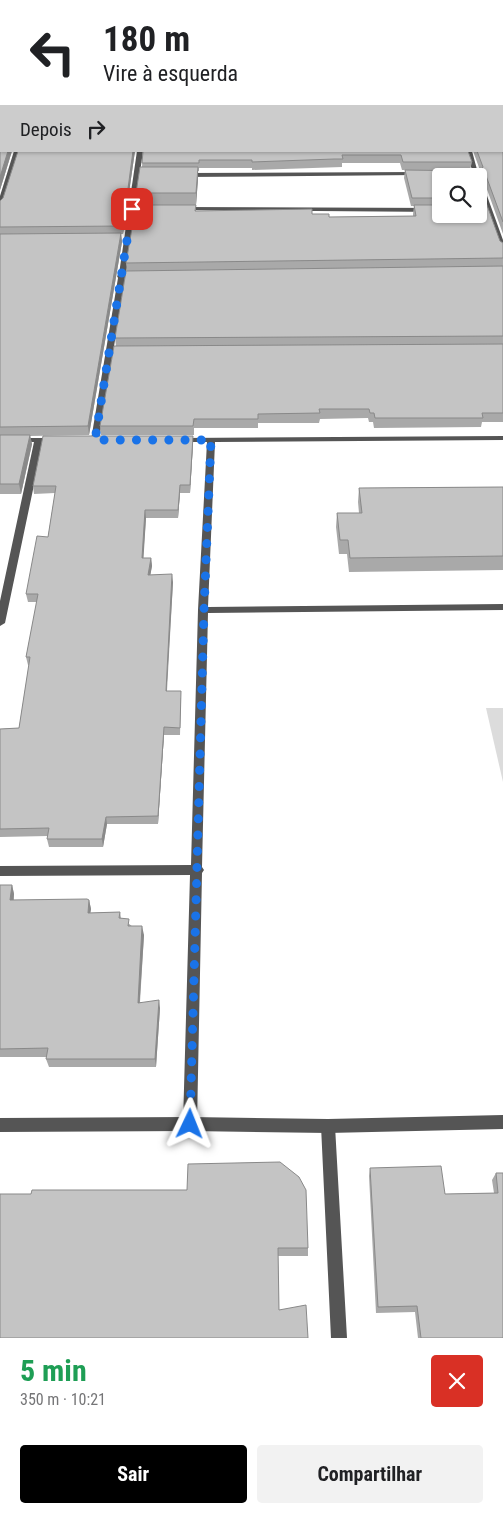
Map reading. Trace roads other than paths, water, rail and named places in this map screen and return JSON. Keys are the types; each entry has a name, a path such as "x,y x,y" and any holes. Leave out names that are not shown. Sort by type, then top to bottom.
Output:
{"street":[{"path":"0,206 17,152"},
{"path":"105,440 91,440 110,351 140,152"},
{"path":"469,152 474,168"},
{"path":"176,175 426,174"},
{"path":"136,175 146,175"},
{"path":"487,207 503,249"},
{"path":"132,209 142,209"},
{"path":"172,210 432,210"},
{"path":"118,238 128,238"},
{"path":"120,276 150,275"},
{"path":"110,351 119,351"},
{"path":"172,440 503,438"},
{"path":"0,440 63,440"},
{"path":"0,623 39,440"},
{"path":"190,1124 204,610 211,440"},
{"path":"204,610 503,607"},
{"path":"0,871 198,870"},
{"path":"0,1125 190,1124 328,1126 503,1122"},
{"path":"328,1126 340,1338"}]}
